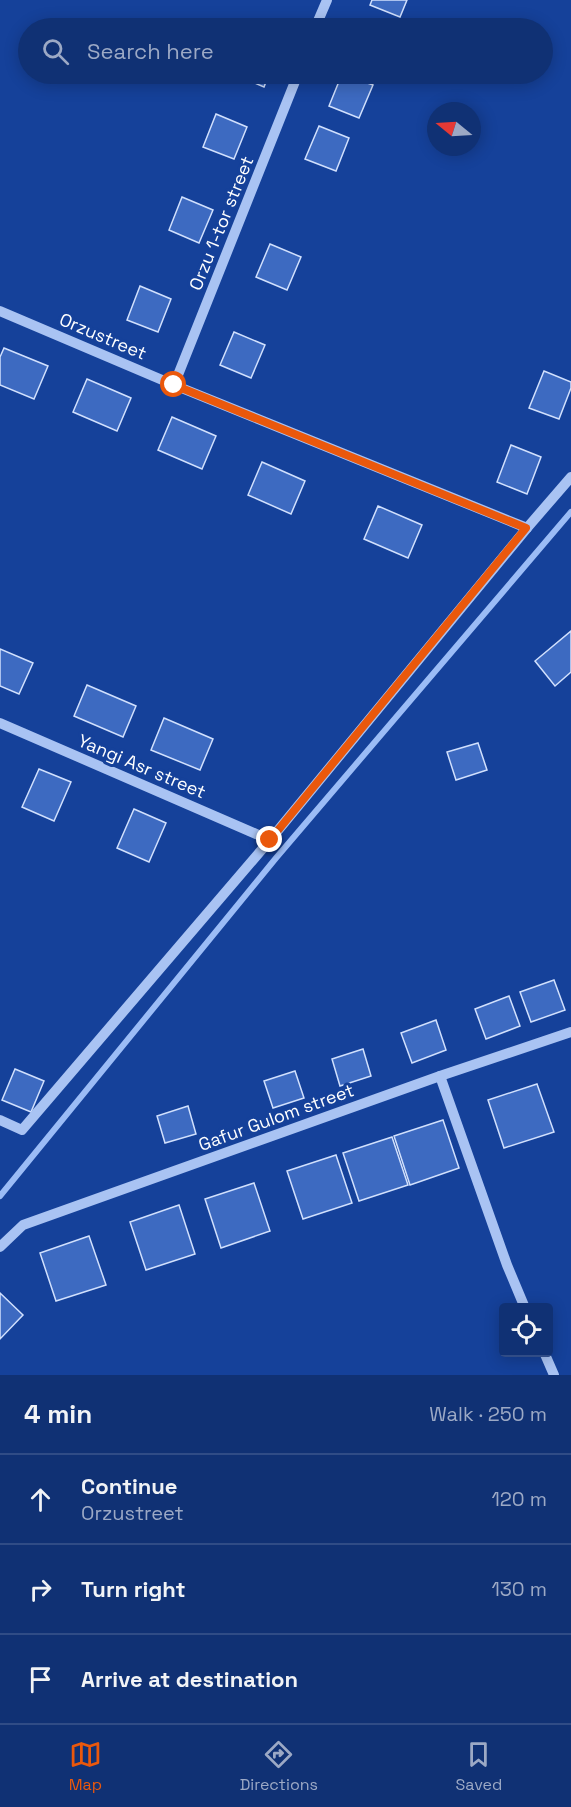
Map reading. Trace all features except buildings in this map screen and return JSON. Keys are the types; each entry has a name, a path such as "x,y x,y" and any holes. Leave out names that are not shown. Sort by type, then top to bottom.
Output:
{"street":[{"path":"319,18 327,0"},
{"name":"Orzu 1-tor street","path":"174,385 293,84"},
{"name":"Orzustreet","path":"0,311 174,385 526,528"},
{"path":"0,1120 22,1130 270,840 526,528 571,477"},
{"name":"Yangi Asr street","path":"0,723 270,840"},
{"name":"Gafur Gulom street","path":"0,1247 23,1225 440,1076 571,1032"},
{"path":"440,1076 507,1265 523,1303"},
{"path":"546,1357 554,1375"}],"waterway":[{"path":"0,1196 276,858 571,512"}],"route":[{"path":"174,385 526,528 270,840"}]}
